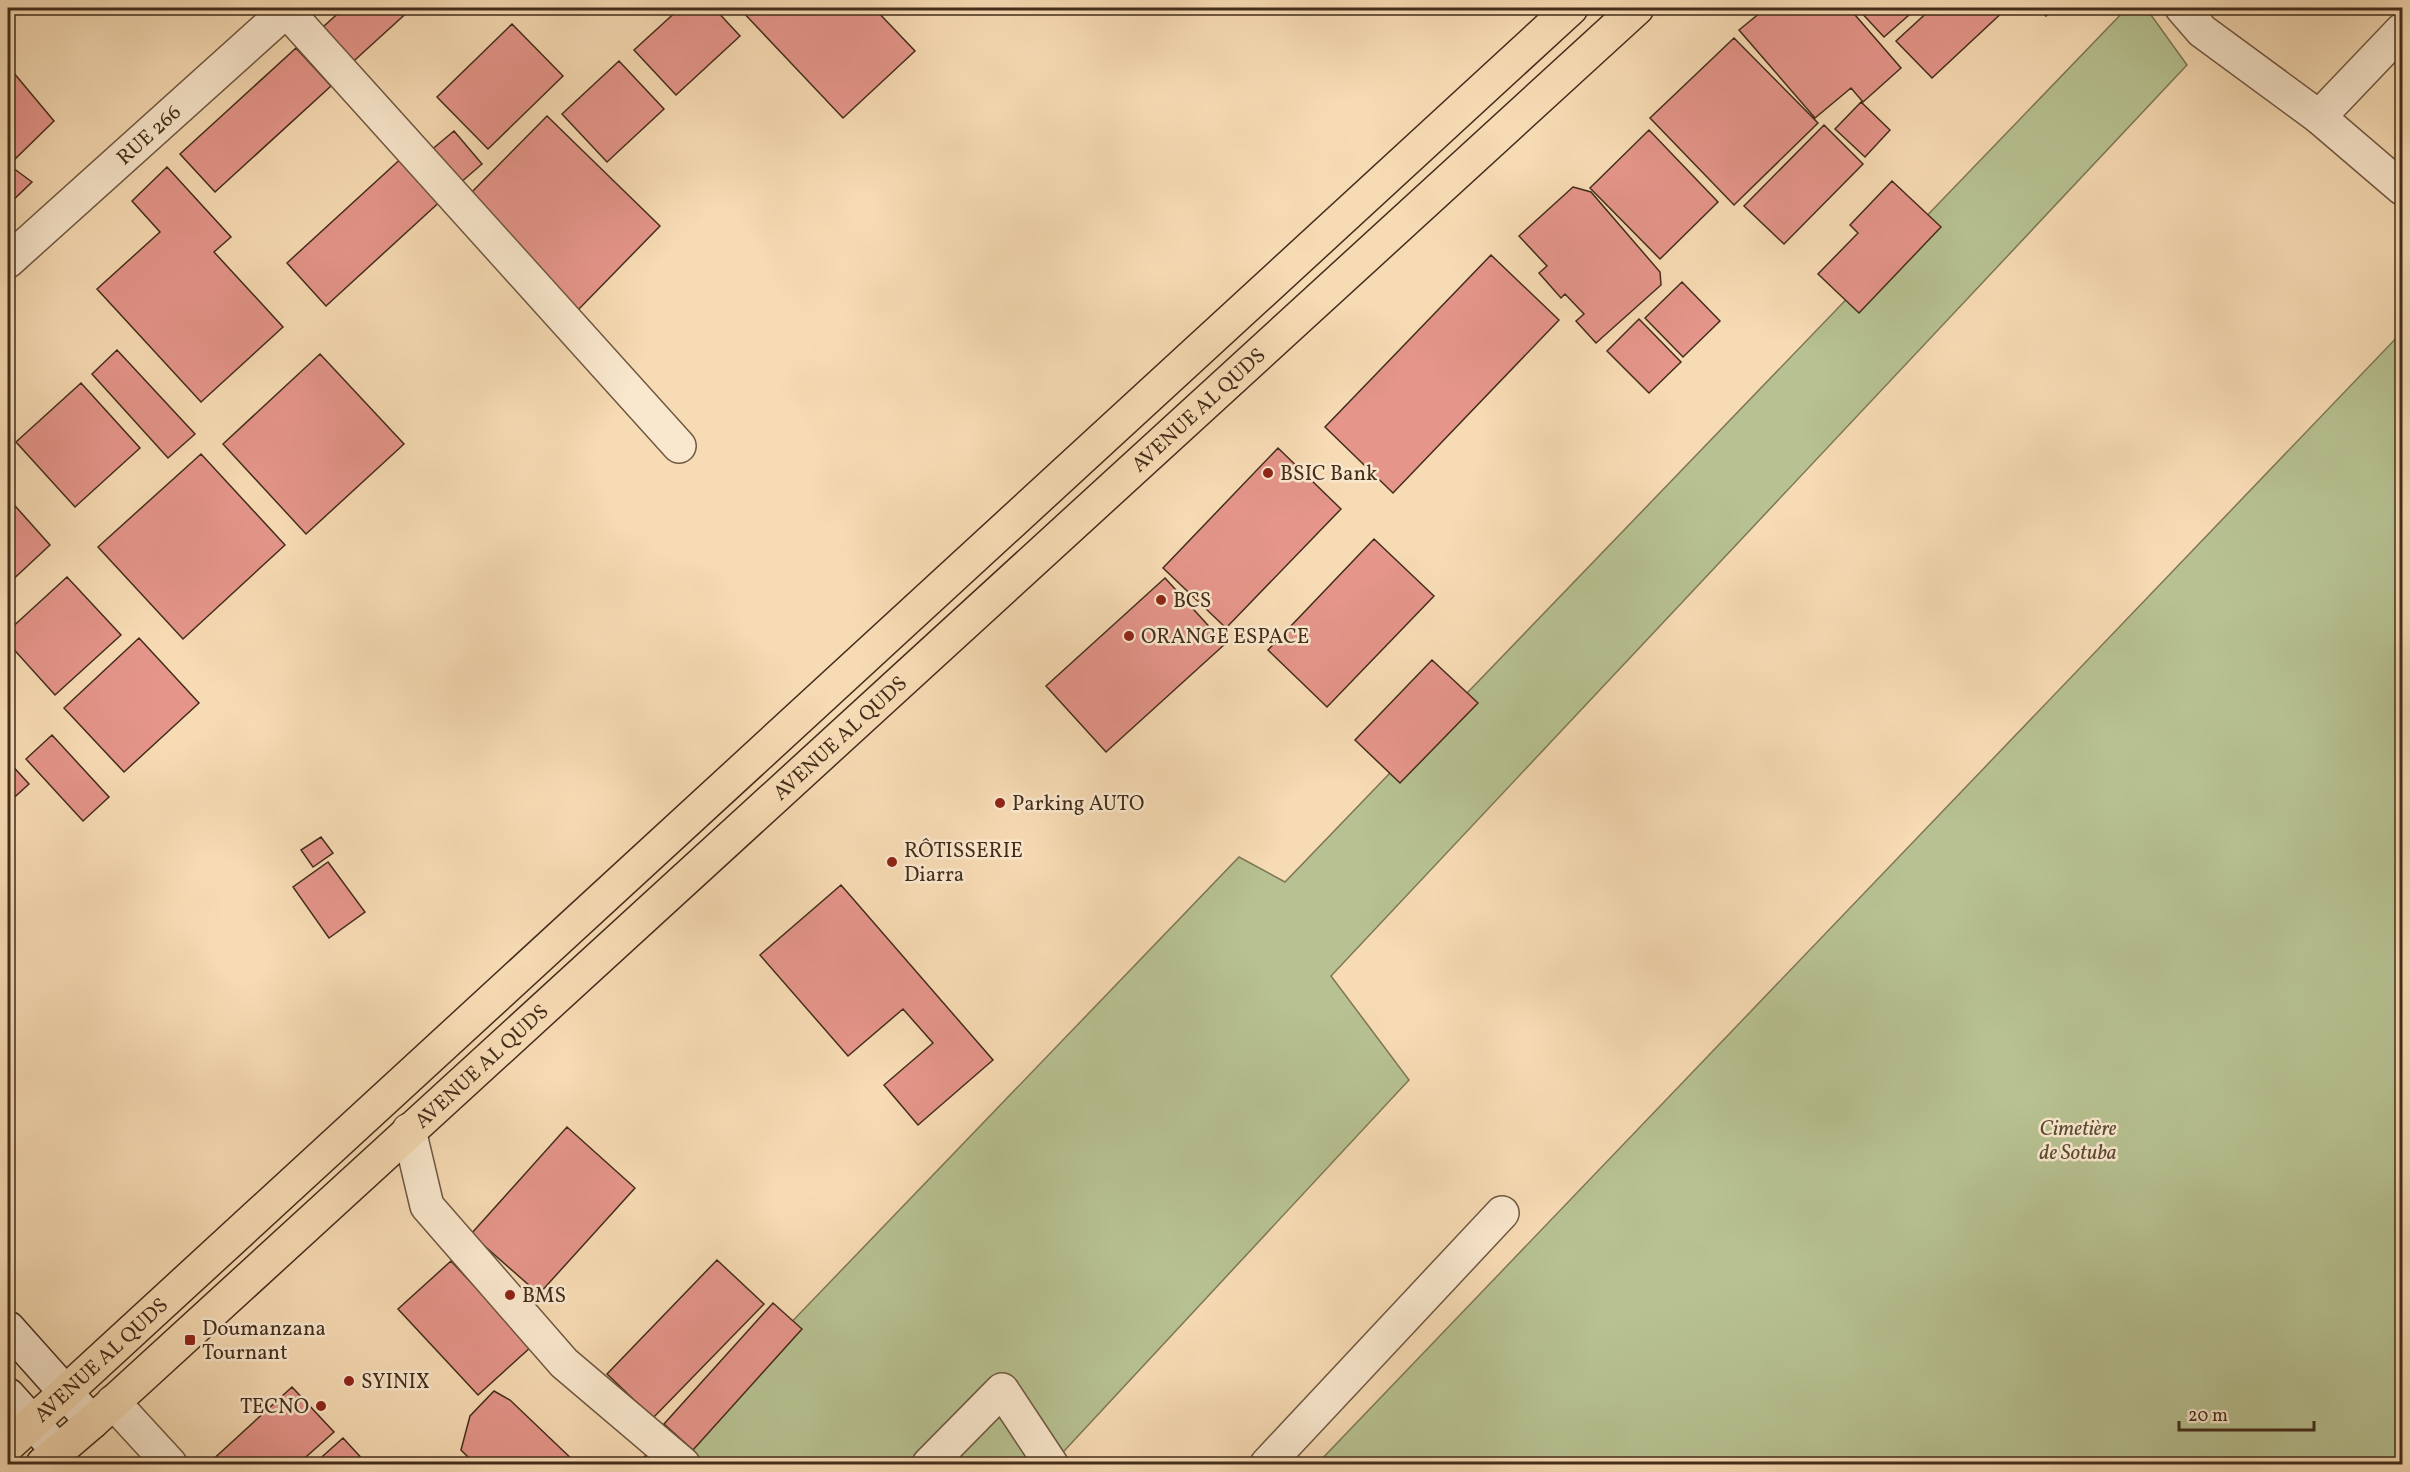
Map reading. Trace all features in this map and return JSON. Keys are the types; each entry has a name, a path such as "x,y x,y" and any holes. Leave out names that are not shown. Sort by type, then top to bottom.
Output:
{"main road":[{"name":"AVENUE AL QUDS","path":"8,1445 1571,8"},
{"name":"AVENUE AL QUDS","path":"50,1457 102,1412 1636,8"}],"street":[{"path":"287,8 679,446"},
{"name":"RUE 266","path":"8,261 287,8"},
{"path":"2182,8 2202,31 2319,117 2403,188"},
{"path":"2319,117 2403,30"},
{"path":"409,1130 427,1206 564,1363 683,1464"},
{"path":"1267,1464 1502,1213"},
{"path":"8,1328 66,1391 102,1412 170,1464"},
{"path":"929,1464 1002,1390 1051,1464"},
{"path":"8,1395 33,1422 50,1457"}],"green space":[{"path":"2127,8 2146,8 2187,65 1331,976 1409,1080 1052,1464 655,1464 1239,857 1285,882"},
{"name":"Cimetière de Sotuba","path":"2402,332 2402,1464 1317,1464"}],"building":[{"path":"344,8 412,8 345,69 314,35"},
{"path":"680,8 714,8 740,36 676,95 634,50"},
{"path":"739,8 874,8 915,51 843,118"},
{"path":"1766,8 1849,8 1901,68 1863,102 1851,88 1815,118 1739,30"},
{"path":"1857,8 1917,8 1884,37"},
{"path":"1932,8 2007,8 1932,78 1896,41"},
{"path":"2038,8 2055,8 2046,16"},
{"path":"512,24 563,76 488,149 437,97"},
{"path":"1734,38 1818,123 1734,205 1650,118"},
{"path":"296,48 331,86 215,192 180,154"},
{"path":"619,61 664,109 607,162 562,114"},
{"path":"8,66 54,121 9,165 32,182 8,205"},
{"path":"1861,102 1890,130 1865,157 1835,129"},
{"path":"547,116 660,226 578,310 465,199"},
{"path":"1824,125 1863,164 1784,244 1744,206"},
{"path":"1649,130 1718,202 1660,259 1590,188"},
{"path":"454,131 482,164 452,190 424,156"},
{"path":"406,154 445,197 326,306 287,263"},
{"path":"167,167 231,237 214,252 283,327 201,402 97,289 160,232 132,201"},
{"path":"1892,181 1941,227 1859,313 1818,274 1858,233 1850,225"},
{"path":"1573,187 1591,192 1660,272 1661,285 1596,343 1576,321 1584,314 1565,294 1561,298 1539,273 1547,266 1519,236"},
{"path":"1491,255 1559,320 1393,493 1325,427"},
{"path":"1682,282 1720,321 1683,357 1645,318"},
{"path":"1639,319 1681,362 1649,393 1607,351"},
{"path":"117,350 195,434 168,458 92,374"},
{"path":"320,354 404,444 306,534 223,444"},
{"path":"81,383 140,448 75,507 16,442"},
{"path":"1278,448 1341,509 1226,628 1163,568"},
{"path":"201,454 285,545 183,639 98,547"},
{"path":"8,498 50,545 8,584"},
{"path":"1374,539 1434,596 1327,707 1268,650"},
{"path":"67,577 121,635 55,695 8,643 8,631"},
{"path":"1165,578 1225,644 1106,752 1046,686"},
{"path":"139,638 199,703 124,772 64,708"},
{"path":"1432,660 1478,703 1400,783 1355,740"},
{"path":"52,735 109,797 83,821 26,759"},
{"path":"8,761 29,784 8,803"},
{"path":"321,837 333,853 313,867 301,850"},
{"path":"328,862 365,912 329,938 293,887"},
{"path":"841,885 993,1060 918,1125 884,1085 933,1043 903,1009 848,1056 760,955"},
{"path":"567,1127 635,1188 539,1294 471,1234"},
{"path":"717,1260 764,1304 653,1418 607,1374"},
{"path":"451,1261 531,1347 478,1395 398,1309"},
{"path":"773,1303 802,1329 693,1450 664,1424"},
{"path":"292,1387 334,1432 298,1464 208,1464"},
{"path":"494,1391 510,1400 577,1464 475,1464 461,1450 470,1416"},
{"path":"343,1438 367,1464 314,1464"},
{"path":"645,1456 654,1464 637,1464"}],"place":[{"name":"BSIC Bank","path":"1268,473"},
{"name":"BCS","path":"1161,600"},
{"name":"ORANGE ESPACE","path":"1129,636"},
{"name":"Parking AUTO","path":"1000,803"},
{"name":"RÔTISSERIE Diarra","path":"892,862"},
{"name":"BMS","path":"510,1295"},
{"name":"Doumanzana Tournant","path":"190,1340"},
{"name":"SYINIX","path":"349,1381"},
{"name":"TECNO","path":"321,1406"}]}
